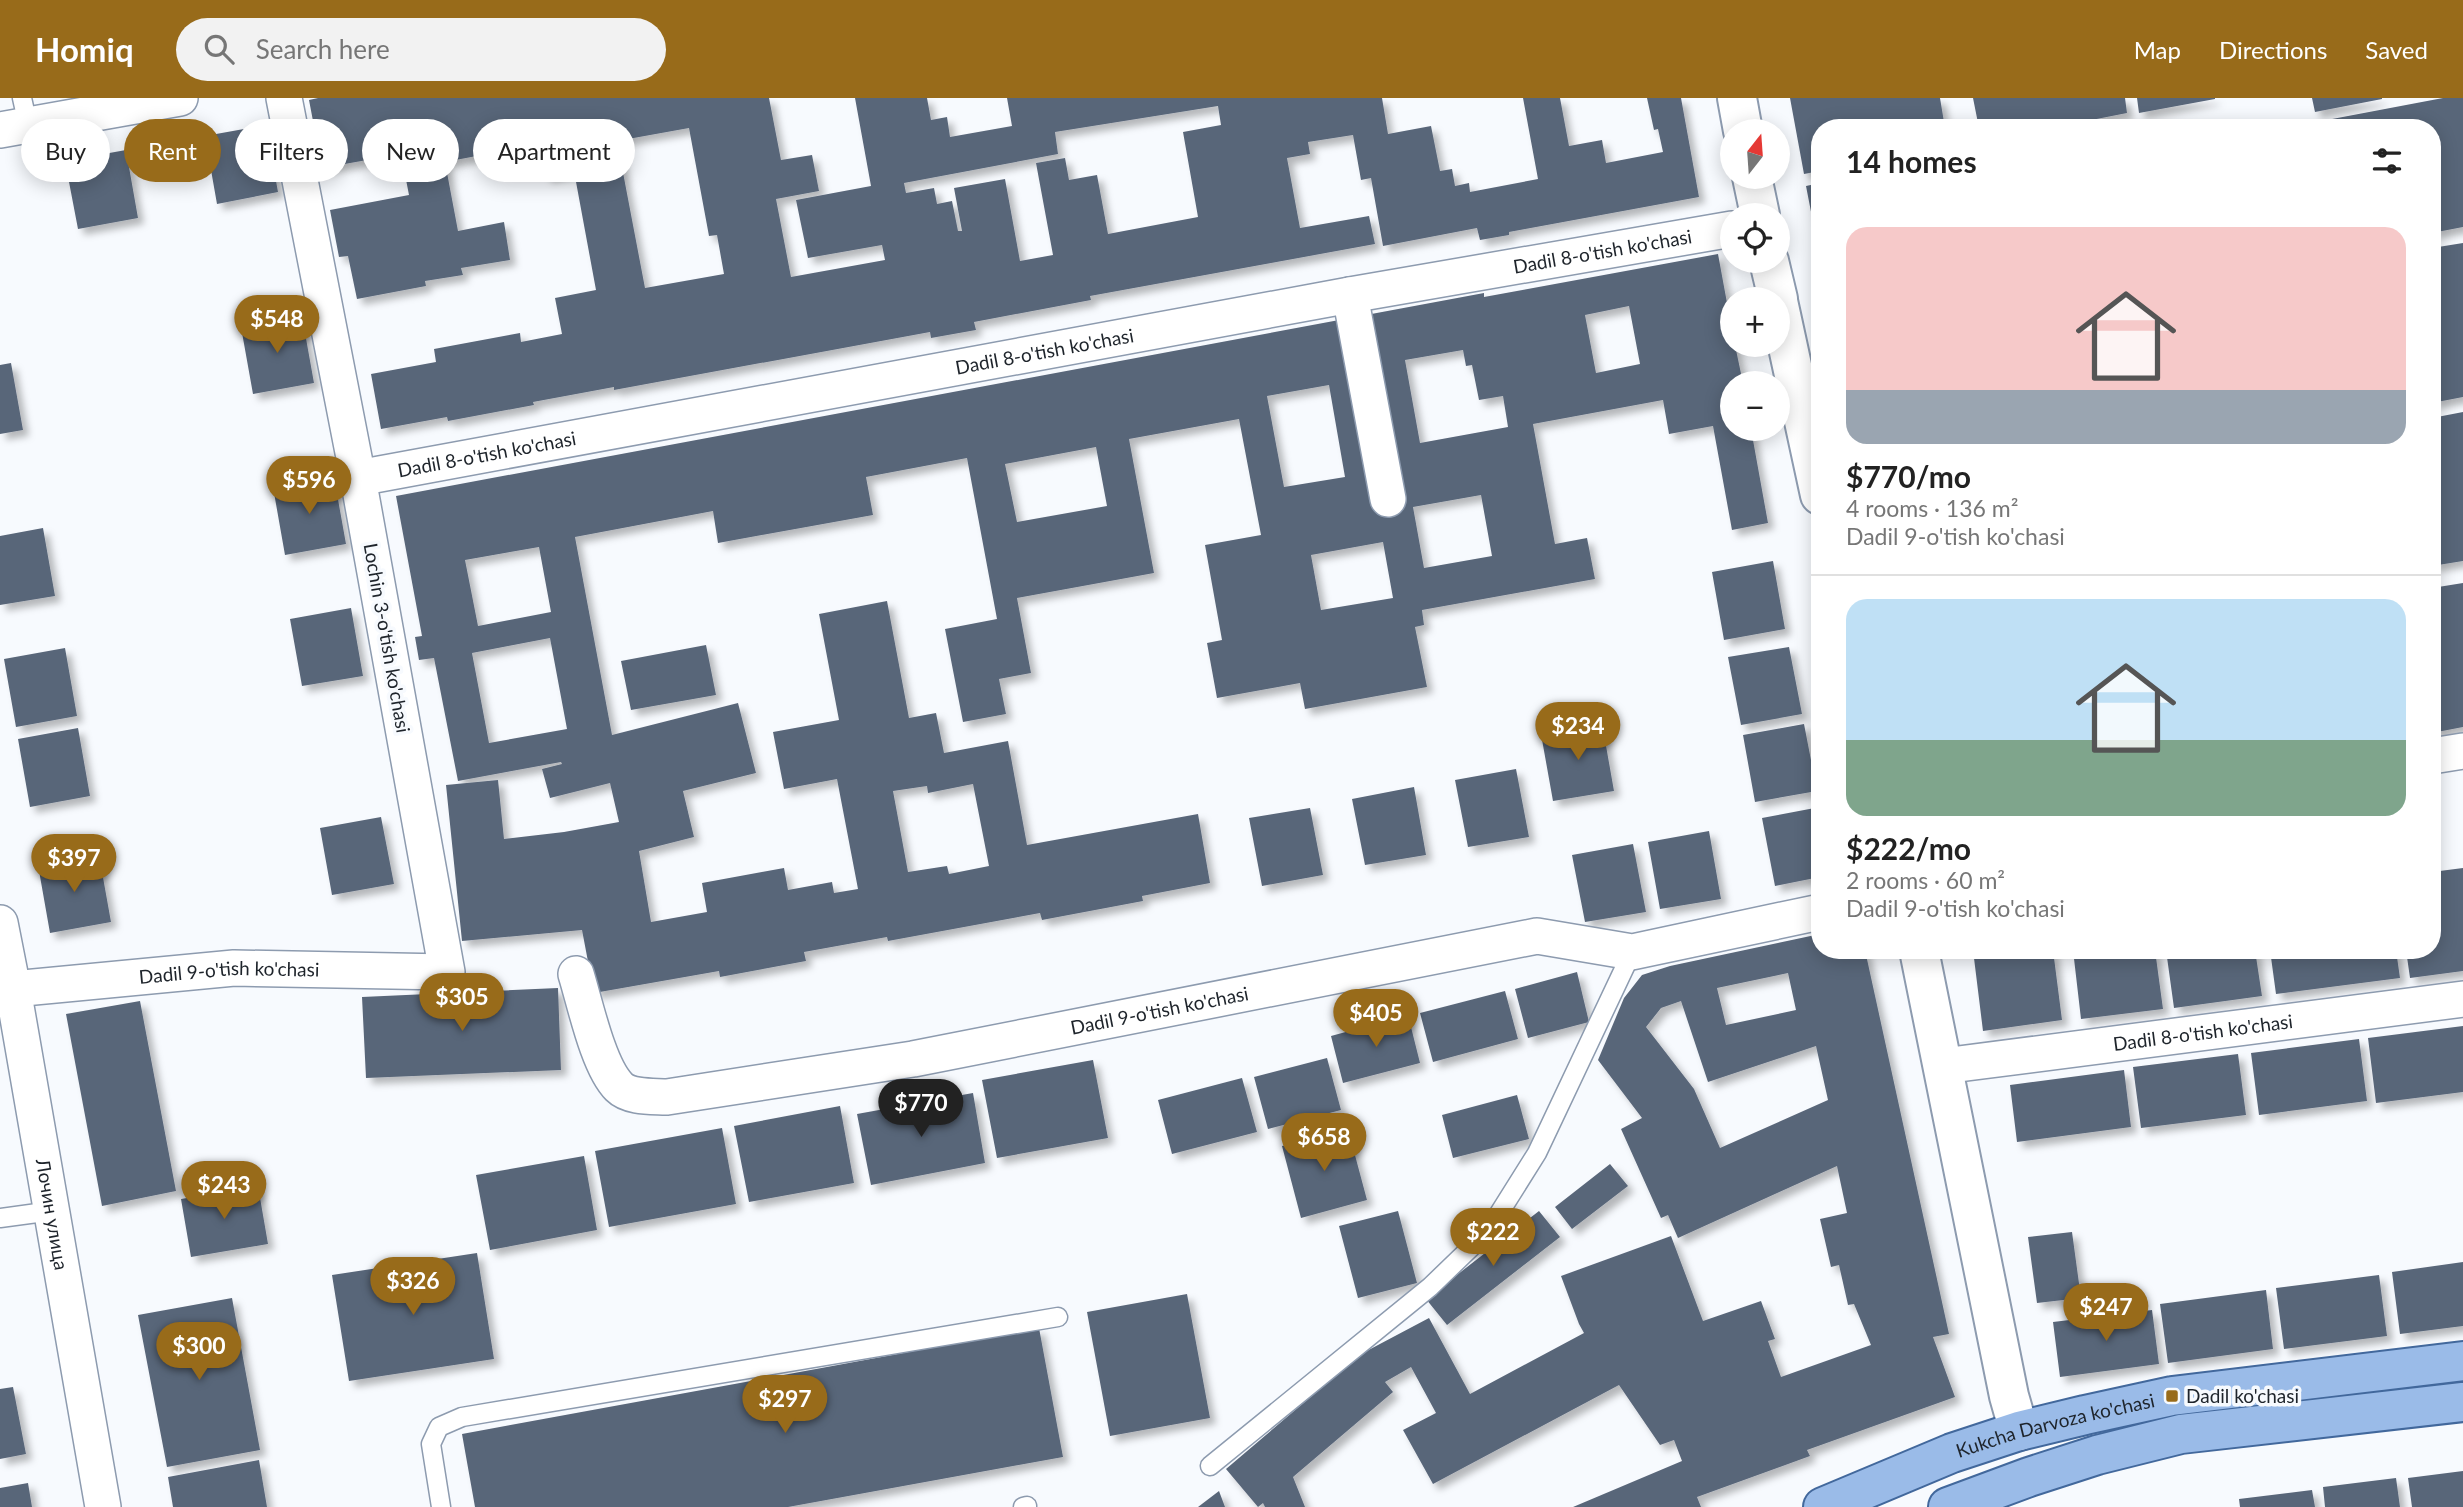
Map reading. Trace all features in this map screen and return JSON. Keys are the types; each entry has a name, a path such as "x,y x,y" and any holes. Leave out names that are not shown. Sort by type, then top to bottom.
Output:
{"main road":[{"name":"Kukcha Darvoza ko'chasi","path":"1823,1507 1952,1453 2019,1431 2172,1396 2463,1361"},
{"name":"Kukcha Darvoza ko'chasi","path":"1948,1507 2097,1455 2181,1434 2463,1402"},
{"path":"2019,1431 2029,1477"}],"street":[{"path":"17,118 180,98"},
{"name":"Lochin 3-o'tish ko'chasi","path":"284,98 358,478 447,972"},
{"path":"1737,98 1741,119"},
{"name":"Dadil 8-o'tish ko'chasi","path":"358,478 1350,295 1720,231"},
{"path":"1350,295 1388,499"},
{"path":"1790,356 1811,453"},
{"path":"2441,755 2463,751"},
{"name":"Dadil 9-o'tish ko'chasi","path":"576,974 604,1064 620,1088 643,1096 667,1097 912,1059 1537,936 1632,952 1811,914"},
{"name":"Лочин улица","path":"0,923 103,1507"},
{"path":"1921,959 2009,1396 2019,1431"},
{"name":"Dadil 9-o'tish ko'chasi","path":"13,989 234,968 447,972"},
{"name":"Dadil 8-o'tish ko'chasi","path":"1943,1066 2463,999"}],"lane":[{"path":"1210,1466 1430,1287 1488,1231 1537,1153 1632,952"},
{"path":"0,1218 52,1211"},
{"path":"441,1507 431,1444 439,1427 462,1417 1058,1317"}],"building":[{"path":"318,98 769,98 781,160 812,155 819,191 776,199 791,277 885,260 882,245 808,258 796,200 871,186 855,98 927,98 931,120 947,117 950,137 1012,126 1007,98 1382,98 1388,134 1431,126 1440,171 1452,169 1455,186 1469,183 1470,192 1538,179 1523,98 1560,98 1569,146 1602,140 1606,163 1663,152 1658,129 1654,130 1647,98 1681,98 1699,197 1509,232 1509,235 1480,240 1477,228 1383,246 1371,178 1361,180 1353,135 1308,142 1310,154 1287,158 1300,228 1369,216 1375,244 1090,296 1091,300 974,322 976,330 931,338 930,332 614,390 614,387 448,421 447,417 381,429 371,374 436,362 434,349 520,333 521,342 562,334 555,298 596,290 576,182 625,182 645,288 724,274 717,235 709,236 689,128 635,138 635,119 473,119 473,157 459,159 459,119 362,119 362,161 348,163 348,119 313,119 309,100","holes":["1218,106 1221,125 1183,132 1198,217 1108,234 1097,175 1069,180 1065,158 1036,163 1053,255 1020,261 1005,179 954,188 962,231 958,231 952,201 937,204 934,188 906,193 904,183 1058,154 1055,132"]},
{"path":"1790,98 1940,98 1944,119 1811,119 1811,173 1804,174"},
{"path":"1973,98 2125,98 2127,113 2097,119 1977,119"},
{"path":"2137,98 2215,98 2215,99 2139,113"},
{"path":"2312,98 2382,98 2382,99 2315,112"},
{"path":"2443,98 2463,98 2463,227 2441,231 2441,119 2332,119"},
{"path":"235,131 235,182 276,182 278,192 217,204 213,182 221,182 221,133"},
{"path":"124,150 124,182 132,182 138,218 78,229 69,182 110,182 110,153"},
{"path":"406,182 449,182 458,231 504,222 510,260 461,268 463,275 425,281 426,286 357,299 348,256 339,257 330,210 409,195"},
{"path":"1811,185 1811,212 1806,186"},
{"path":"2463,243 2463,397 2441,401 2441,247"},
{"path":"1718,254 1724,287 1720,287 1720,357 1738,357 1740,371 1720,371 1720,441 1753,441 1768,523 1732,530 1713,426 1669,434 1663,400 1533,424 1555,544 1587,538 1595,579 1422,610 1424,625 1415,627 1427,687 1305,709 1300,683 1217,698 1207,643 1222,640 1205,545 1261,535 1239,419 1129,439 1154,573 1017,598 1031,673 999,679 1006,714 963,722 945,629 997,619 967,458 866,477 873,515 718,543 713,511 575,537 612,735 738,703 756,773 683,791 694,837 639,851 651,922 707,912 702,883 784,868 788,890 832,882 834,893 858,889 837,779 784,789 773,732 839,720 819,614 887,601 909,718 936,713 944,753 1008,741 1027,845 1198,814 1210,883 1142,896 1143,901 1042,920 1040,913 888,941 887,937 804,952 806,961 720,977 719,971 594,993 582,930 462,941 446,785 498,780 504,839 619,822 610,783 550,798 542,769 562,764 561,762 458,781 434,658 419,660 415,637 422,636 396,496 1484,293 1484,297","holes":["1629,306 1640,364 1596,373 1585,315","1463,350 1466,366 1472,365 1479,400 1503,396 1508,427 1420,443 1405,360","1329,385 1345,477 1284,487 1267,396","1096,447 1107,506 1017,522 1005,464","1481,495 1492,556 1424,568 1413,507","1383,542 1393,598 1321,610 1311,555","539,547 551,612 478,626 465,560","550,638 567,729 489,743 472,653","973,784 989,866 949,874 947,866 908,872 893,791 927,786 928,793"]},
{"path":"302,316 314,383 253,394 241,327"},
{"path":"11,363 23,430 0,434 0,365"},
{"path":"2463,412 2463,561 2441,565 2441,416"},
{"path":"334,477 346,544 285,555 273,487"},
{"path":"43,528 55,596 0,605 0,536"},
{"path":"1773,561 1785,629 1724,640 1712,572"},
{"path":"2463,583 2463,727 2441,731 2441,587"},
{"path":"351,608 363,676 302,686 290,619"},
{"path":"706,645 716,695 631,710 621,661"},
{"path":"1789,647 1802,714 1741,725 1728,657"},
{"path":"65,648 77,716 16,727 4,659"},
{"path":"1602,723 1614,791 1553,801 1541,734"},
{"path":"1804,724 1811,760 1811,792 1755,802 1743,735"},
{"path":"78,728 90,796 30,807 18,739"},
{"path":"1516,769 1529,837 1468,847 1455,780"},
{"path":"1414,787 1426,855 1365,865 1352,799"},
{"path":"1310,808 1323,875 1262,886 1249,818"},
{"path":"1811,809 1811,879 1775,886 1762,818"},
{"path":"381,817 394,884 332,895 320,828"},
{"path":"1709,831 1721,899 1660,909 1648,842"},
{"path":"1633,844 1646,912 1585,922 1572,855"},
{"path":"99,855 111,922 50,933 38,865"},
{"path":"2463,868 2463,971 2410,978 2407,959 2441,959 2441,871"},
{"path":"1811,936 1811,959 1867,959 1949,1334 1933,1337 1955,1397 1807,1450 1810,1456 1697,1497 1701,1507 1573,1507 1682,1461 1674,1440 1660,1445 1619,1385 1433,1484 1403,1430 1436,1413 1411,1367 1385,1382 1393,1392 1293,1477 1305,1507 1265,1507 1263,1503 1258,1507 1226,1469 1361,1354 1429,1318 1470,1394 1584,1333 1561,1276 1671,1236 1703,1321 1761,1301 1775,1339 1768,1341 1781,1377 1871,1345 1854,1304 1848,1305 1839,1265 1831,1267 1820,1219 1847,1213 1837,1166 1678,1238 1668,1215 1661,1218 1621,1129 1642,1118 1598,1060 1624,998 1642,975 1670,966","holes":["1788,973 1796,1010 1726,1025 1717,988","1681,1001 1708,1082 1816,1046 1828,1100 1720,1148 1694,1089 1646,1027 1661,1008"]},
{"path":"1974,959 2054,959 2062,1020 1983,1031"},
{"path":"2074,959 2156,959 2163,1009 2081,1019"},
{"path":"2167,959 2256,959 2262,996 2174,1008"},
{"path":"2271,959 2397,959 2400,978 2276,994"},
{"path":"1577,972 1589,1022 1528,1038 1515,989"},
{"path":"558,988 561,1070 366,1078 362,997"},
{"path":"1505,991 1518,1039 1433,1062 1420,1013"},
{"path":"140,1001 176,1191 102,1206 66,1014"},
{"path":"1408,1015 1420,1063 1343,1083 1331,1036"},
{"path":"2463,1026 2463,1092 2376,1103 2368,1038"},
{"path":"2359,1039 2367,1101 2259,1115 2251,1053"},
{"path":"2238,1054 2246,1115 2141,1128 2133,1067"},
{"path":"1327,1058 1341,1110 1268,1129 1254,1077"},
{"path":"1093,1060 1108,1138 997,1158 982,1080"},
{"path":"2124,1070 2131,1127 2017,1142 2010,1085"},
{"path":"1242,1078 1257,1132 1172,1154 1158,1100"},
{"path":"973,1093 985,1163 871,1185 857,1114"},
{"path":"1517,1095 1529,1139 1453,1158 1442,1115"},
{"path":"840,1106 854,1183 749,1202 734,1126"},
{"path":"722,1128 736,1204 609,1227 595,1151"},
{"path":"1348,1129 1367,1200 1301,1218 1282,1146"},
{"path":"584,1156 597,1230 490,1250 476,1175"},
{"path":"1610,1164 1628,1186 1572,1229 1555,1207"},
{"path":"258,1186 268,1244 191,1257 181,1199"},
{"path":"1398,1211 1417,1283 1358,1298 1339,1226"},
{"path":"1539,1211 1560,1237 1447,1325 1426,1299"},
{"path":"2072,1232 2081,1298 2037,1303 2028,1237"},
{"path":"477,1253 494,1359 349,1381 332,1275"},
{"path":"2463,1262 2463,1326 2400,1334 2392,1272"},
{"path":"2379,1275 2387,1336 2284,1349 2276,1288"},
{"path":"2266,1290 2273,1349 2168,1363 2160,1304"},
{"path":"1187,1294 1210,1418 1110,1436 1087,1312"},
{"path":"232,1298 260,1450 167,1467 138,1315"},
{"path":"2152,1310 2159,1364 2060,1377 2053,1322"},
{"path":"1039,1328 1063,1457 788,1507 475,1507 462,1434"},
{"path":"13,1387 26,1454 0,1459 0,1389"},
{"path":"259,1460 267,1507 173,1507 168,1477"},
{"path":"2463,1471 2463,1507 2412,1507 2408,1478"},
{"path":"2396,1478 2400,1507 2325,1507 2323,1487"},
{"path":"28,1483 32,1507 0,1507 0,1488"},
{"path":"2312,1490 2315,1507 2240,1507 2239,1499"},
{"path":"1219,1491 1225,1507 1198,1507"}],"place":[{"name":"Dadil ko'chasi","path":"2172,1396"}]}
